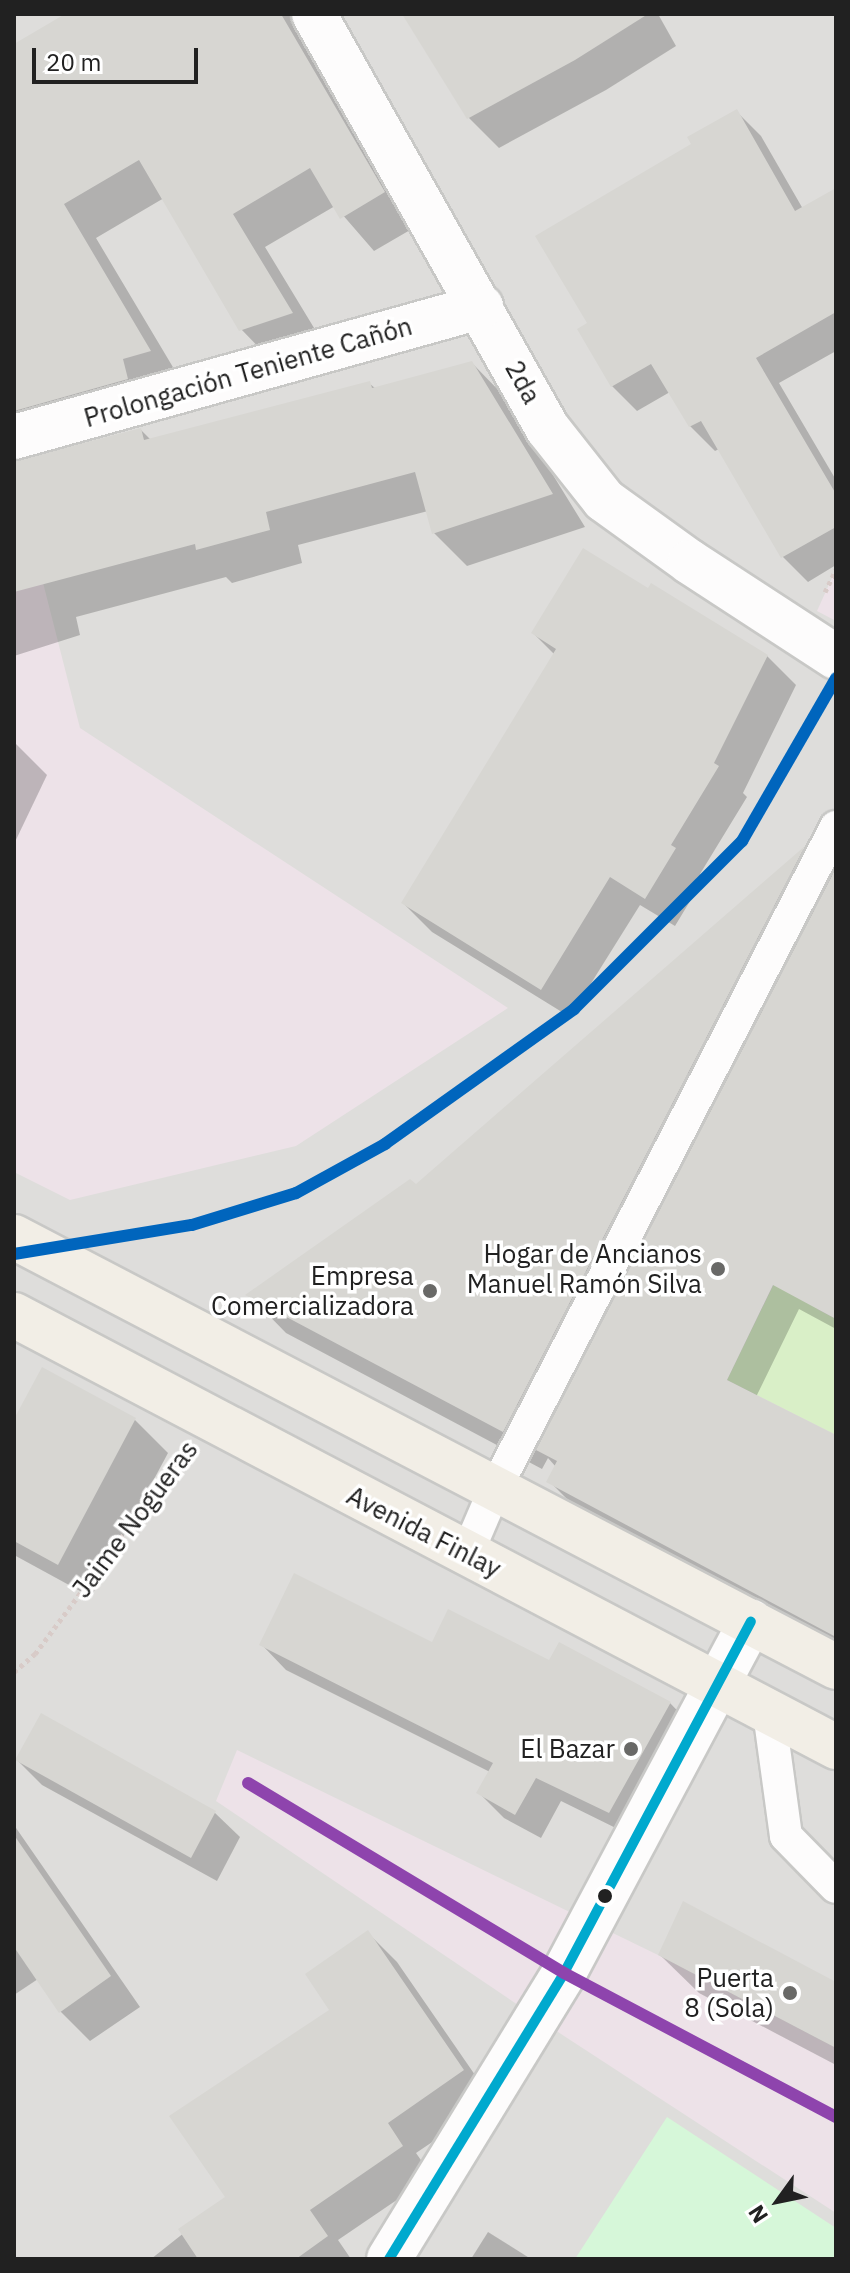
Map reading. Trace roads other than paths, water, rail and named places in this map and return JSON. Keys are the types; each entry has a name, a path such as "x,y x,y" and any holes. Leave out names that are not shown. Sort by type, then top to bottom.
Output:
{"main road":[{"path":"14,1237 494,1491 836,1667"},
{"name":"Avenida Finlay","path":"14,1315 836,1747"},
{"path":"751,1622 769,1712"}],"street":[{"name":"2da","path":"314,14 548,429 604,500 690,562 836,657"},
{"name":"Prolongación Teniente Cañón","path":"14,437 481,307"},
{"path":"389,2259 564,1973 751,1622"}],"lane":[{"path":"467,1554 494,1491 836,827"},
{"path":"769,1712 786,1836 836,1887"}],"railway":[{"path":"14,1254 192,1225 296,1193 385,1144 574,1009 742,841 836,678"}],"place":[{"name":"Hogar de Ancianos Manuel Ramón Silva","path":"718,1269"},
{"name":"Empresa Comercializadora","path":"430,1291"},
{"name":"El Bazar","path":"631,1749"},
{"name":"Puerta 8 (Sola)","path":"790,1993"}]}
